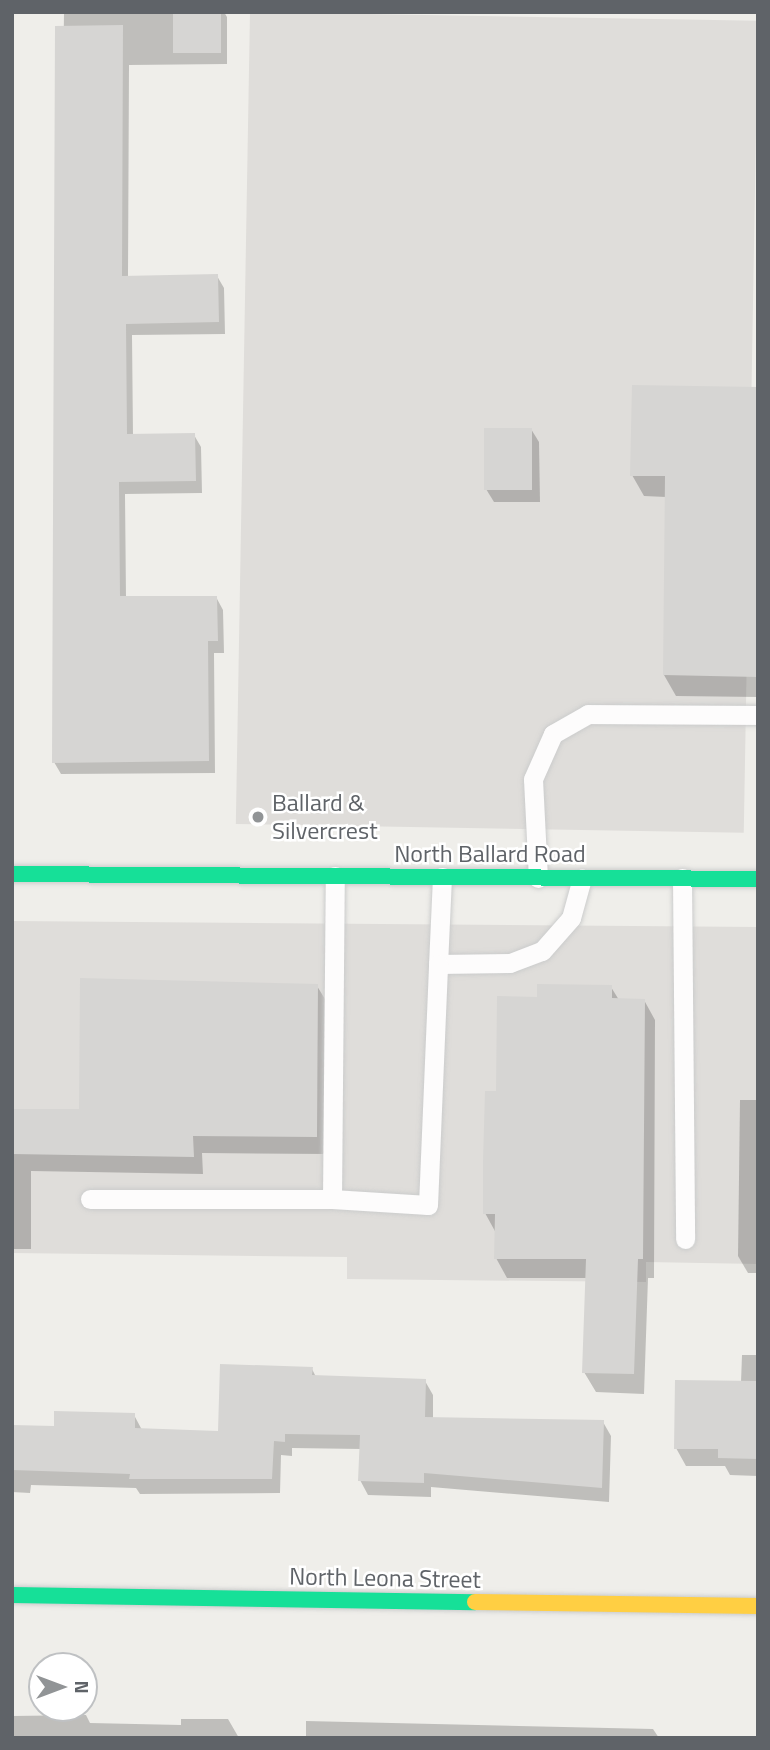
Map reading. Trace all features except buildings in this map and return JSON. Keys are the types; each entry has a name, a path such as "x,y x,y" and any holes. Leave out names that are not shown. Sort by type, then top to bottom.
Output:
{"main road":[{"name":"North Ballard Road","path":"12,874 758,879"},
{"name":"North Leona Street","path":"12,1595 758,1606"}],"lane":[{"path":"538,878 533,779 553,734 588,714 758,715"},
{"path":"332,1199 335,876"},
{"path":"90,1199 332,1199 428,1205 442,877"},
{"path":"438,964 510,963 542,951 571,918 582,878"},
{"path":"682,878 685,1239"}],"shaded area":[{"path":"250,12 758,21 744,833 236,824"},
{"path":"12,921 758,927 758,1264 646,1262 646,1282 347,1279 347,1257 12,1253"}],"traffic: fast":[{"path":"12,874 758,879"},
{"path":"12,1595 475,1602"}],"traffic: slow":[{"path":"475,1602 758,1606"}],"place":[{"name":"Ballard & Silvercrest","path":"258,817"}]}
